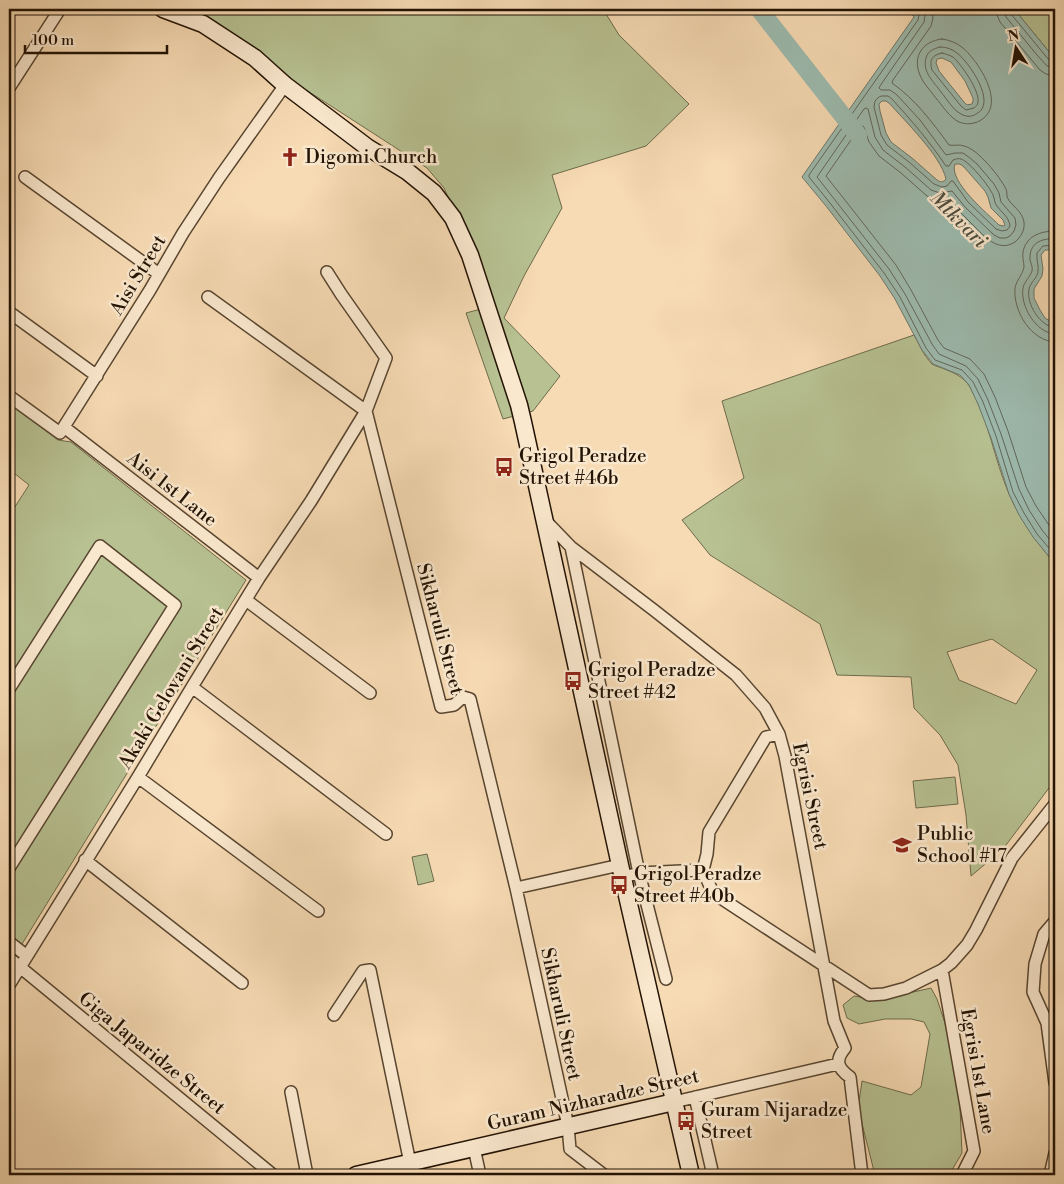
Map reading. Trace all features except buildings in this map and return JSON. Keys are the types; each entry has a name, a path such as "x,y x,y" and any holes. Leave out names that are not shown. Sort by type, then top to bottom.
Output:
{"street":[{"path":"9,88 60,9"},
{"path":"163,9 203,24 255,58 285,85 367,147 408,172 434,194 453,218 470,256 518,405 627,872 674,1102 691,1175"},
{"name":"Aisi Street","path":"64,426 97,376 183,233 219,178 285,85"},
{"path":"25,177 159,274"},
{"name":"Akaki Gelovani Street","path":"9,985 259,578 311,501 366,411 386,358 327,272"},
{"path":"208,297 366,411"},
{"path":"9,312 97,376"},
{"path":"9,396 60,434 64,426"},
{"name":"Sikharuli Street","path":"366,411 441,708 454,705 462,697 470,699 516,888 568,1126 570,1149 604,1175"},
{"name":"Aisi 1st Lane","path":"64,426 259,578"},
{"name":"Egrisi Street","path":"543,517 571,547 736,675 765,708 779,734 785,756 834,1021 845,1048 839,1054 838,1064"},
{"path":"9,689 100,546 175,605 9,868"},
{"path":"571,547 627,872 666,979"},
{"path":"246,600 370,693"},
{"path":"192,687 386,834"},
{"path":"779,734 766,737 709,832 703,870 713,893 869,995 884,994 906,988 942,970 951,963 967,945 976,930 1012,858 1055,804"},
{"path":"138,777 318,911"},
{"path":"85,860 242,982"},
{"path":"516,888 627,872 703,870"},
{"path":"1055,921 1044,934 1035,964 1033,992 1047,1023 1055,1083"},
{"path":"9,942 27,956"},
{"name":"Giga Japaridze Street","path":"9,958 273,1175"},
{"path":"334,1015 363,971 370,970 410,1163"},
{"name":"Egrisi 1st Lane","path":"942,970 974,1151 962,1175"},
{"path":"838,1064 842,1071 850,1077 862,1175"},
{"name":"Guram Nizharadze Street","path":"356,1175 838,1064"},
{"path":"291,1092 308,1175"},
{"path":"695,1097 713,1175"},
{"path":"474,1148 480,1175"},
{"path":"1050,1175 1055,1153"}],"green space":[{"path":"189,9 603,9 619,35 689,104 646,146 552,175 562,208 524,276 504,318 560,376 533,411 503,419 466,313 492,306 482,275 444,188 427,168 300,86 265,57 215,21"},
{"path":"1014,9 1055,9 1055,59"},
{"path":"914,335 924,354 932,364 958,375 970,387 977,400 1013,504 1029,530 1055,564 1055,780 1003,849 971,876 966,815 958,765 940,735 914,708 911,677 837,675 820,624 710,555 682,520 744,478 722,401","holes":["992,639 1037,670 1016,704 959,680 947,652"]},
{"path":"9,402 58,440 71,442 246,580 14,957 9,953 9,516 29,485 9,469"},
{"path":"955,777 958,804 916,808 913,781"},
{"path":"427,854 434,881 418,885 412,857"},
{"path":"931,988 937,999 958,1062 962,1153 949,1175 875,1175 858,1108 862,1081 911,1095 921,1087 930,1034 924,1022 911,1019 885,1019 859,1024 847,1018 843,1005 854,996 878,1000"}],"water":[{"path":"909,9 1014,9 1055,59 1055,251 1045,250 1041,255 1042,276 1034,289 1034,298 1045,318 1055,324 1055,564 1033,537 1019,515 1009,494 991,438 969,385 960,375 933,364 922,350 895,299 880,276 802,177 914,17","holes":["942,58 951,62 965,81 973,98 972,104 967,105 939,71 936,63 937,59","882,101 889,103 922,139 943,170 945,180 942,182 937,180 891,142 886,133 879,104","955,164 960,164 964,167 985,191 991,208 1003,220 1004,226 999,225 970,197 957,179 954,171"]}],"waterway":[{"name":"Mtkvari","path":"759,9 858,135"}],"place":[{"name":"Digomi Church","path":"290,157"},
{"name":"Grigol Peradze Street #46b","path":"504,467"},
{"name":"Grigol Peradze Street #42","path":"573,681"},
{"name":"Public School #17","path":"902,845"},
{"name":"Grigol Peradze Street #40b","path":"619,885"},
{"name":"Guram Nijaradze Street","path":"686,1121"}]}
